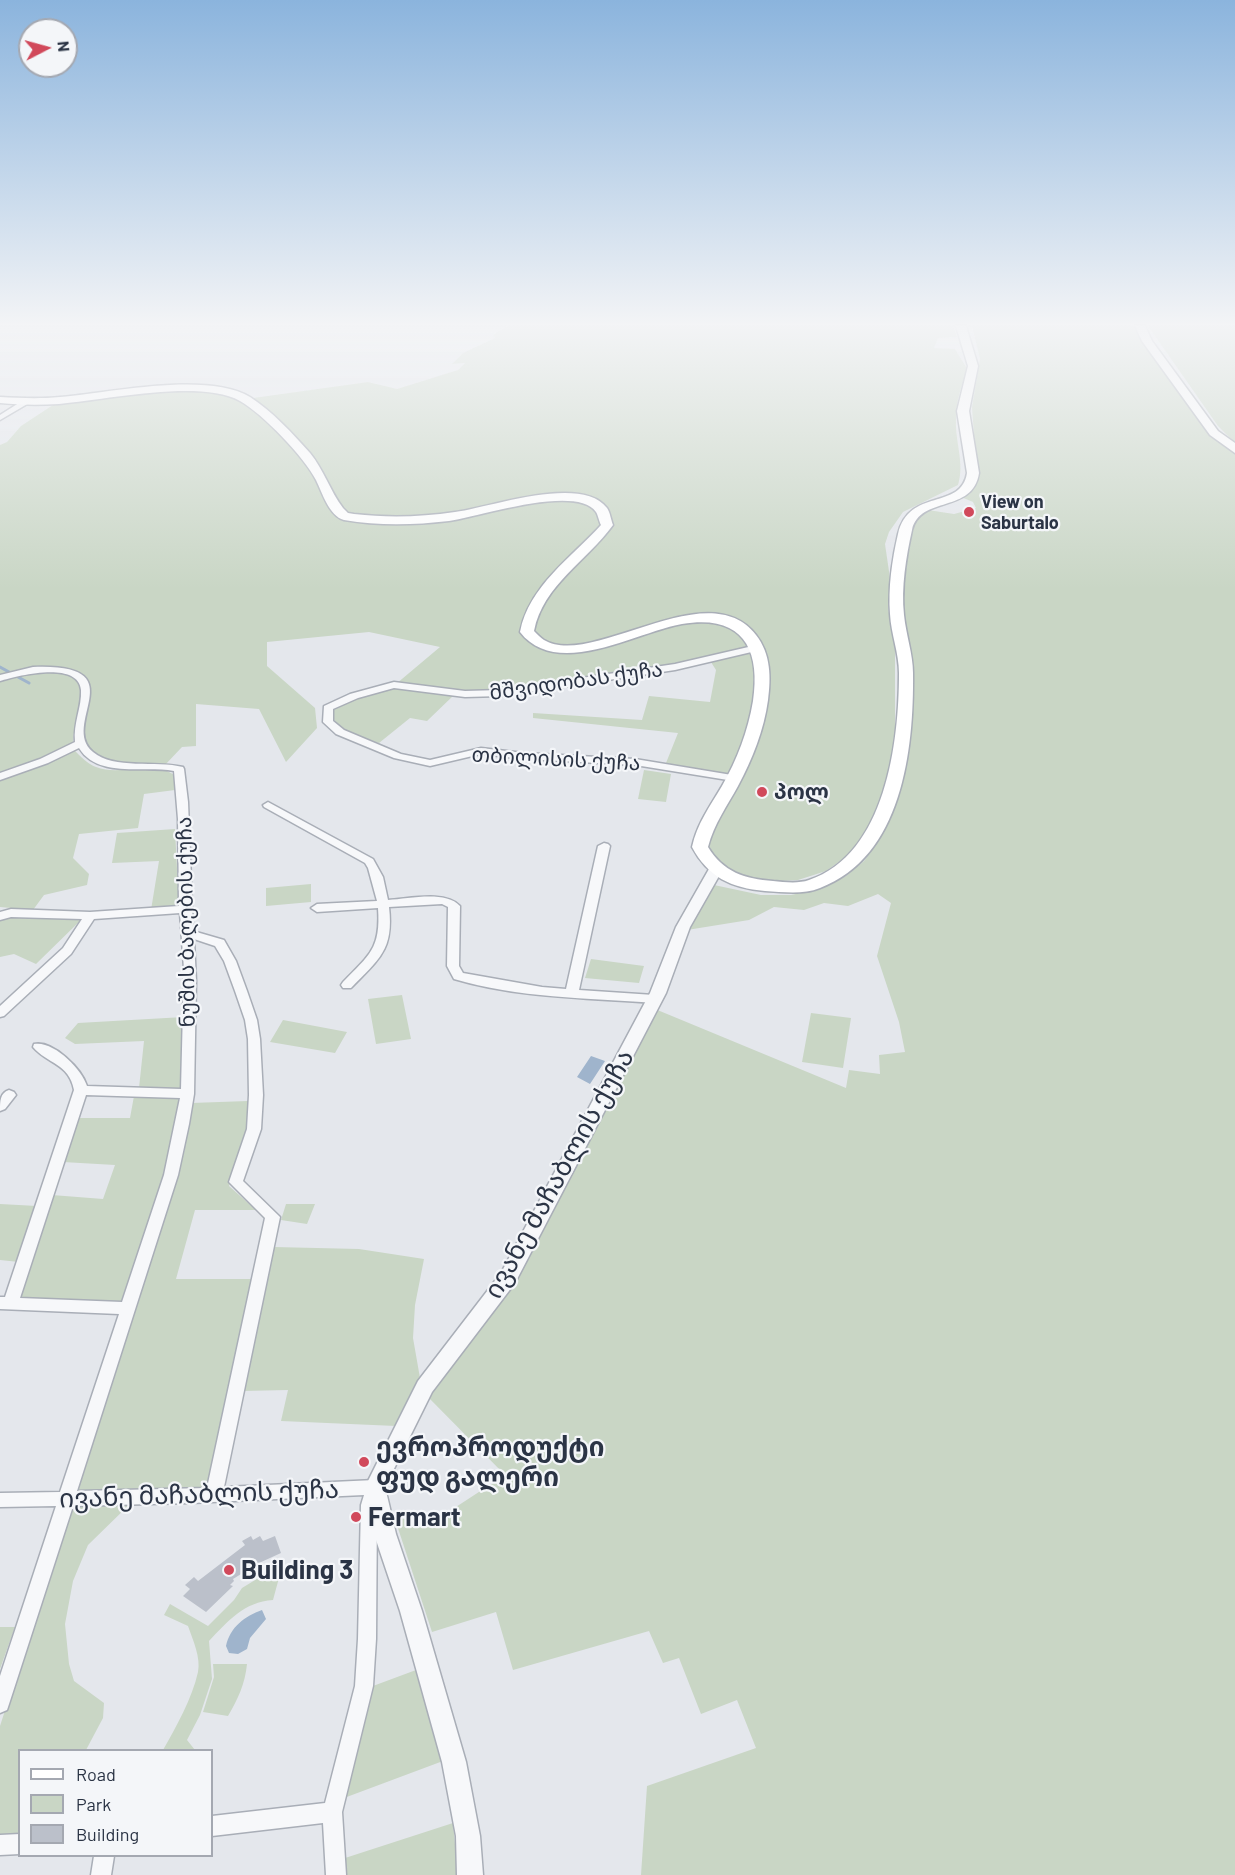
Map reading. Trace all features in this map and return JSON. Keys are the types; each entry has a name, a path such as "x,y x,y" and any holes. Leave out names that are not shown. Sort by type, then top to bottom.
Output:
{"main road":[{"path":"262,414 303,452 315,468 338,511 344,516 423,520 463,515 537,497 582,500 603,510 607,525 556,579 531,614 527,632 532,640 542,646 555,648 600,644 629,637 663,624 701,619 726,621 744,627 757,648 762,668 763,690 749,743 734,778 702,835 700,847 716,869 743,882 765,886 811,885 835,876 850,864 867,845 879,824 889,800 900,738 906,673 904,648 897,617 897,589 906,526 913,514 957,495 969,487 975,475 964,414"},
{"path":"1200,414 1214,433 1235,449"}],"street":[{"name":"მშვიდობას ქუჩა","path":"394,685 465,694 491,694 684,666 757,648"},
{"path":"0,678 26,670 60,670 76,674 84,682 87,694 77,735 80,744 45,761 0,777"},
{"name":"თბილისის ქუჩა","path":"394,685 336,703 328,708 328,722 340,732 398,756 430,763 481,751 524,756 619,760 734,778"},
{"name":"ნუშის ბაღების ქუჩა","path":"0,1704 68,1498 126,1308 171,1175 182,1130 187,1094 187,1053 191,1007 189,934 183,864 183,794 179,770 165,765 116,765 98,762 80,744"},
{"path":"268,806 369,861 378,875 383,904 384,934 380,948 346,985"},
{"path":"572,993 604,846"},
{"name":"ივანე მაჩაბლის ქუჩა","path":"0,1500 214,1495 375,1487 425,1388 508,1278 654,999 683,927 716,869"},
{"path":"317,908 430,900 449,901 454,906 453,966 458,976 471,980 572,993 654,999"},
{"path":"0,916 10,913 90,916 186,909"},
{"path":"0,1013 67,951 90,916"},
{"path":"189,934 220,943 230,961 251,1020 256,1085 254,1129 236,1182 273,1217 214,1495"},
{"path":"39,1047 72,1069 80,1078 81,1090 5,1303 126,1308"},
{"path":"81,1090 187,1094"},
{"path":"336,1875 332,1812 364,1686 369,1505 375,1487"},
{"path":"375,1487 385,1534 411,1611 454,1762 468,1836 470,1875"},
{"path":"213,1826 332,1812"},
{"path":"0,1845 18,1844"},
{"path":"101,1875 104,1857"}],"green space":[{"path":"40,414 956,414 960,461 958,485 903,512 889,532 885,544 891,585 888,607 895,650 895,736 888,786 876,819 853,852 826,871 798,880 763,882 733,875 716,866 707,843 725,807 763,690 734,778 666,763 678,733 533,718 533,713 642,720 649,696 710,702 716,670 709,659 652,669 635,666 619,672 483,692 396,684 440,647 369,632 267,642 267,666 315,708 317,728 286,762 259,709 196,704 196,746 182,747 165,765 98,762 79,744 84,682 60,670 0,678 0,445 7,442 21,426"},
{"path":"972,414 1194,414 1210,436 1235,453 1235,1875 641,1875 647,1786 756,1748 737,1700 701,1714 679,1658 663,1663 649,1631 513,1670 496,1612 432,1632 395,1519 439,1518 505,1475 428,1397 526,1255 655,1009 846,1088 849,1070 880,1074 879,1055 905,1052 899,1022 877,956 891,903 878,894 848,906 824,903 804,910 774,907 749,920 687,930 714,885 761,895 791,895 815,890 846,876 864,861 875,846 893,805 903,603 909,535 917,519 928,510 954,514 976,508 973,502 961,497 972,488 977,479"},
{"path":"1209,414 1235,414 1235,443"},
{"path":"57,671 71,676 79,683 82,691 73,745 44,760 0,775 0,680 12,675"},
{"path":"390,688 454,695 427,721 410,718 379,743 350,733 334,719 331,712 343,702"},
{"path":"74,750 90,764 106,770 156,768 165,770 174,775 175,790 144,794 138,828 79,834 73,858 89,874 87,885 44,895 33,910 0,907 0,778"},
{"path":"644,770 671,774 666,802 638,799"},
{"path":"175,829 179,908 151,910 159,861 112,863 117,833"},
{"path":"311,884 311,902 266,906 266,888"},
{"path":"13,916 81,920 36,964 14,954 0,957 0,919"},
{"path":"591,959 644,966 639,983 585,978"},
{"path":"402,995 411,1039 376,1044 368,999"},
{"path":"811,1013 851,1018 843,1068 802,1062"},
{"path":"184,1017 182,1091 139,1088 144,1041 75,1044 65,1038 78,1023"},
{"path":"283,1020 347,1032 335,1053 270,1042"},
{"path":"134,1096 182,1097 168,1170 121,1303 19,1300 52,1195 103,1199 115,1165 63,1162 77,1118 130,1118"},
{"path":"248,1101 249,1131 229,1186 256,1210 195,1210 176,1279 253,1279 206,1489 75,1492 184,1153 191,1103"},
{"path":"0,1204 37,1206 19,1262 0,1260"},
{"path":"286,1204 315,1204 307,1224 281,1220"},
{"path":"274,1247 359,1249 424,1259 415,1305 413,1338 420,1378 396,1426 281,1421 288,1390 242,1391"},
{"path":"130,1504 88,1545 73,1581 65,1624 69,1664 74,1681 104,1703 103,1718 87,1749 18,1749 18,1834 0,1834 0,1726 71,1506"},
{"path":"283,1563 273,1600 253,1604 237,1614 209,1641 212,1679 200,1715 187,1740 194,1749 164,1749 188,1702 199,1667 188,1626 164,1615 170,1604 208,1626 234,1600 242,1588"},
{"path":"0,1627 15,1627 0,1669"},
{"path":"213,1664 247,1664 245,1678 228,1716 203,1712 214,1677"},
{"path":"416,1670 443,1761 344,1798 373,1686"},
{"path":"453,1823 458,1875 343,1875 342,1859"}],"water":[{"path":"591,1056 605,1061 590,1084 577,1077"},
{"path":"262,1610 266,1619 250,1638 247,1649 238,1654 229,1653 226,1646 231,1633 244,1619"}],"building":[{"name":"Building 3","path":"251,1536 253,1540 260,1536 263,1541 275,1536 281,1553 233,1579 230,1585 233,1586 206,1612 183,1596 190,1589 185,1585 194,1577 198,1581 245,1545 242,1541"}],"waterway":[{"path":"0,667 29,683"}],"place":[{"name":"View on Saburtalo","path":"969,512"},
{"name":"პოლ","path":"762,792"},
{"name":"ევროპროდუქტი ფუდ გალერი","path":"364,1462"},
{"name":"Fermart","path":"356,1517"},
{"name":"Building 3","path":"229,1570"}]}
